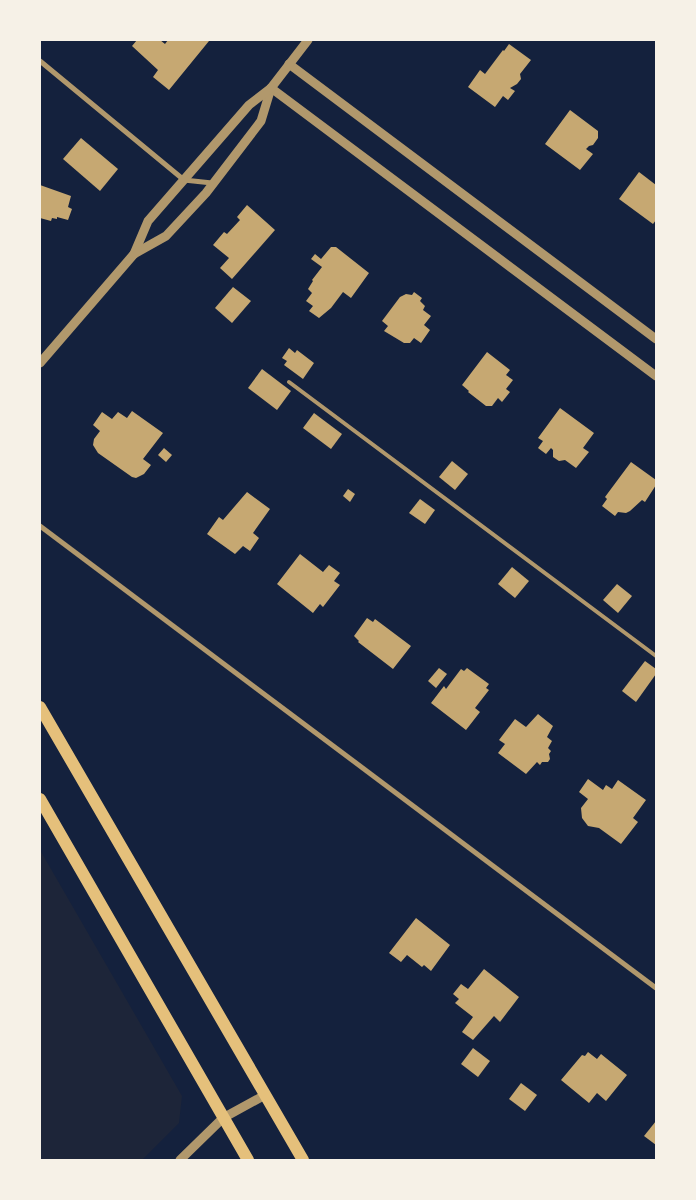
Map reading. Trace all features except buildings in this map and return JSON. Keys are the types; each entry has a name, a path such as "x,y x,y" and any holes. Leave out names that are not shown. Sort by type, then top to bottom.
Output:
{"main road":[{"path":"40,707 302,1160"},
{"path":"40,799 248,1160"}],"street":[{"path":"40,363 134,254 148,220 249,105 271,88 308,40"},
{"path":"40,61 184,180 212,183"},
{"path":"290,64 656,338"},
{"path":"134,254 166,236 206,193 261,121 271,88"},
{"path":"271,88 656,376"},
{"path":"40,526 656,988"},
{"path":"180,1160 223,1118 264,1095"}],"lane":[{"path":"289,382 656,656"}],"shaded area":[{"path":"40,850 182,1096 179,1123 142,1160 40,1160"}]}
